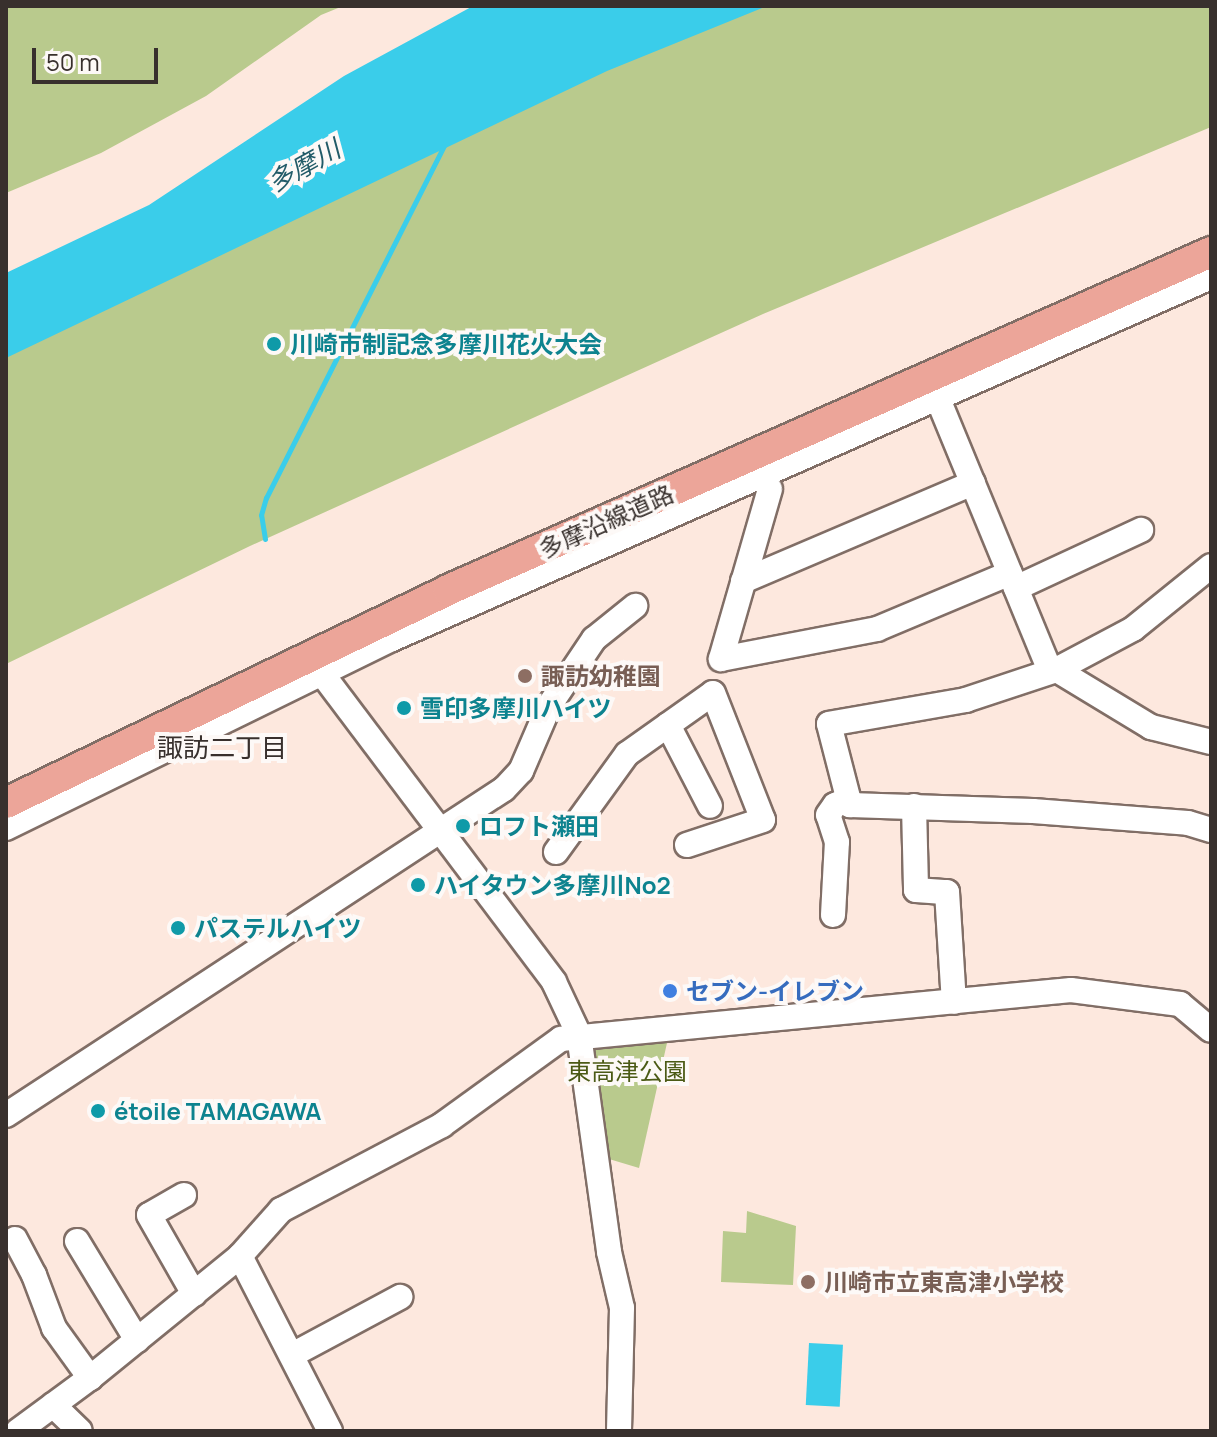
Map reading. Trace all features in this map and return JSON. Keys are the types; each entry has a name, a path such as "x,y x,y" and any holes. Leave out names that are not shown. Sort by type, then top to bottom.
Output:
{"main road":[{"name":"多摩沿線道路","path":"6,803 1211,252"}],"street":[{"path":"6,828 315,664 938,399 1211,277"},
{"path":"938,399 1042,656 1056,670 1151,727 1211,742"},
{"path":"743,581 973,483"},
{"path":"770,489 721,659 877,629 1141,530"},
{"path":"1211,566 1133,629 1056,670 966,700 830,722 850,805 914,806 1188,823 1211,830"},
{"path":"6,1115 504,789 533,748 549,706 594,639 635,606"},
{"path":"315,664 554,982 579,1035 609,1252 622,1308 619,1431"},
{"path":"556,852 627,754 713,693 763,820 687,845"},
{"path":"668,725 710,806"},
{"path":"833,915 837,842 828,815 835,805 849,799"},
{"path":"914,806 916,890 947,892 954,1002"},
{"path":"18,1431 90,1378 240,1256 281,1210 442,1125 561,1039 1071,990 1180,1004 1211,1030"},
{"path":"184,1195 149,1215 194,1294"},
{"path":"15,1239 34,1275 54,1328 90,1378"},
{"path":"77,1241 137,1340"},
{"path":"240,1256 330,1431"},
{"path":"292,1355 400,1297"},
{"path":"53,1405 80,1431"}],"green space":[{"path":"6,6 343,6 321,15 206,96 101,153 6,193"},
{"path":"764,6 1211,6 1211,127 763,314 250,546 6,664 6,357 604,71"},
{"name":"東高津公園","path":"669,1034 639,1168 609,1159 592,1043"},
{"path":"747,1211 796,1226 793,1285 721,1282 723,1231 746,1233"}],"water":[{"name":"多摩川","path":"473,6 767,6 607,71 6,358 6,273 149,205 344,76"},
{"path":"809,1343 843,1345 840,1407 806,1405"}],"waterway":[{"path":"265,539 261,515 266,498 445,144"}],"place":[{"name":"川崎市制記念多摩川花火大会","path":"274,344"},
{"name":"諏訪幼稚園","path":"525,676"},
{"name":"雪印多摩川ハイツ","path":"404,708"},
{"name":"ロフト瀬田","path":"463,826"},
{"name":"ハイタウン多摩川No2","path":"418,885"},
{"name":"パステルハイツ","path":"178,928"},
{"name":"セブン-イレブン","path":"670,991"},
{"name":"étoile TAMAGAWA","path":"98,1111"},
{"name":"川崎市立東高津小学校","path":"808,1282"}],"district":[{"name":"諏訪二丁目","path":"222,748"}]}
